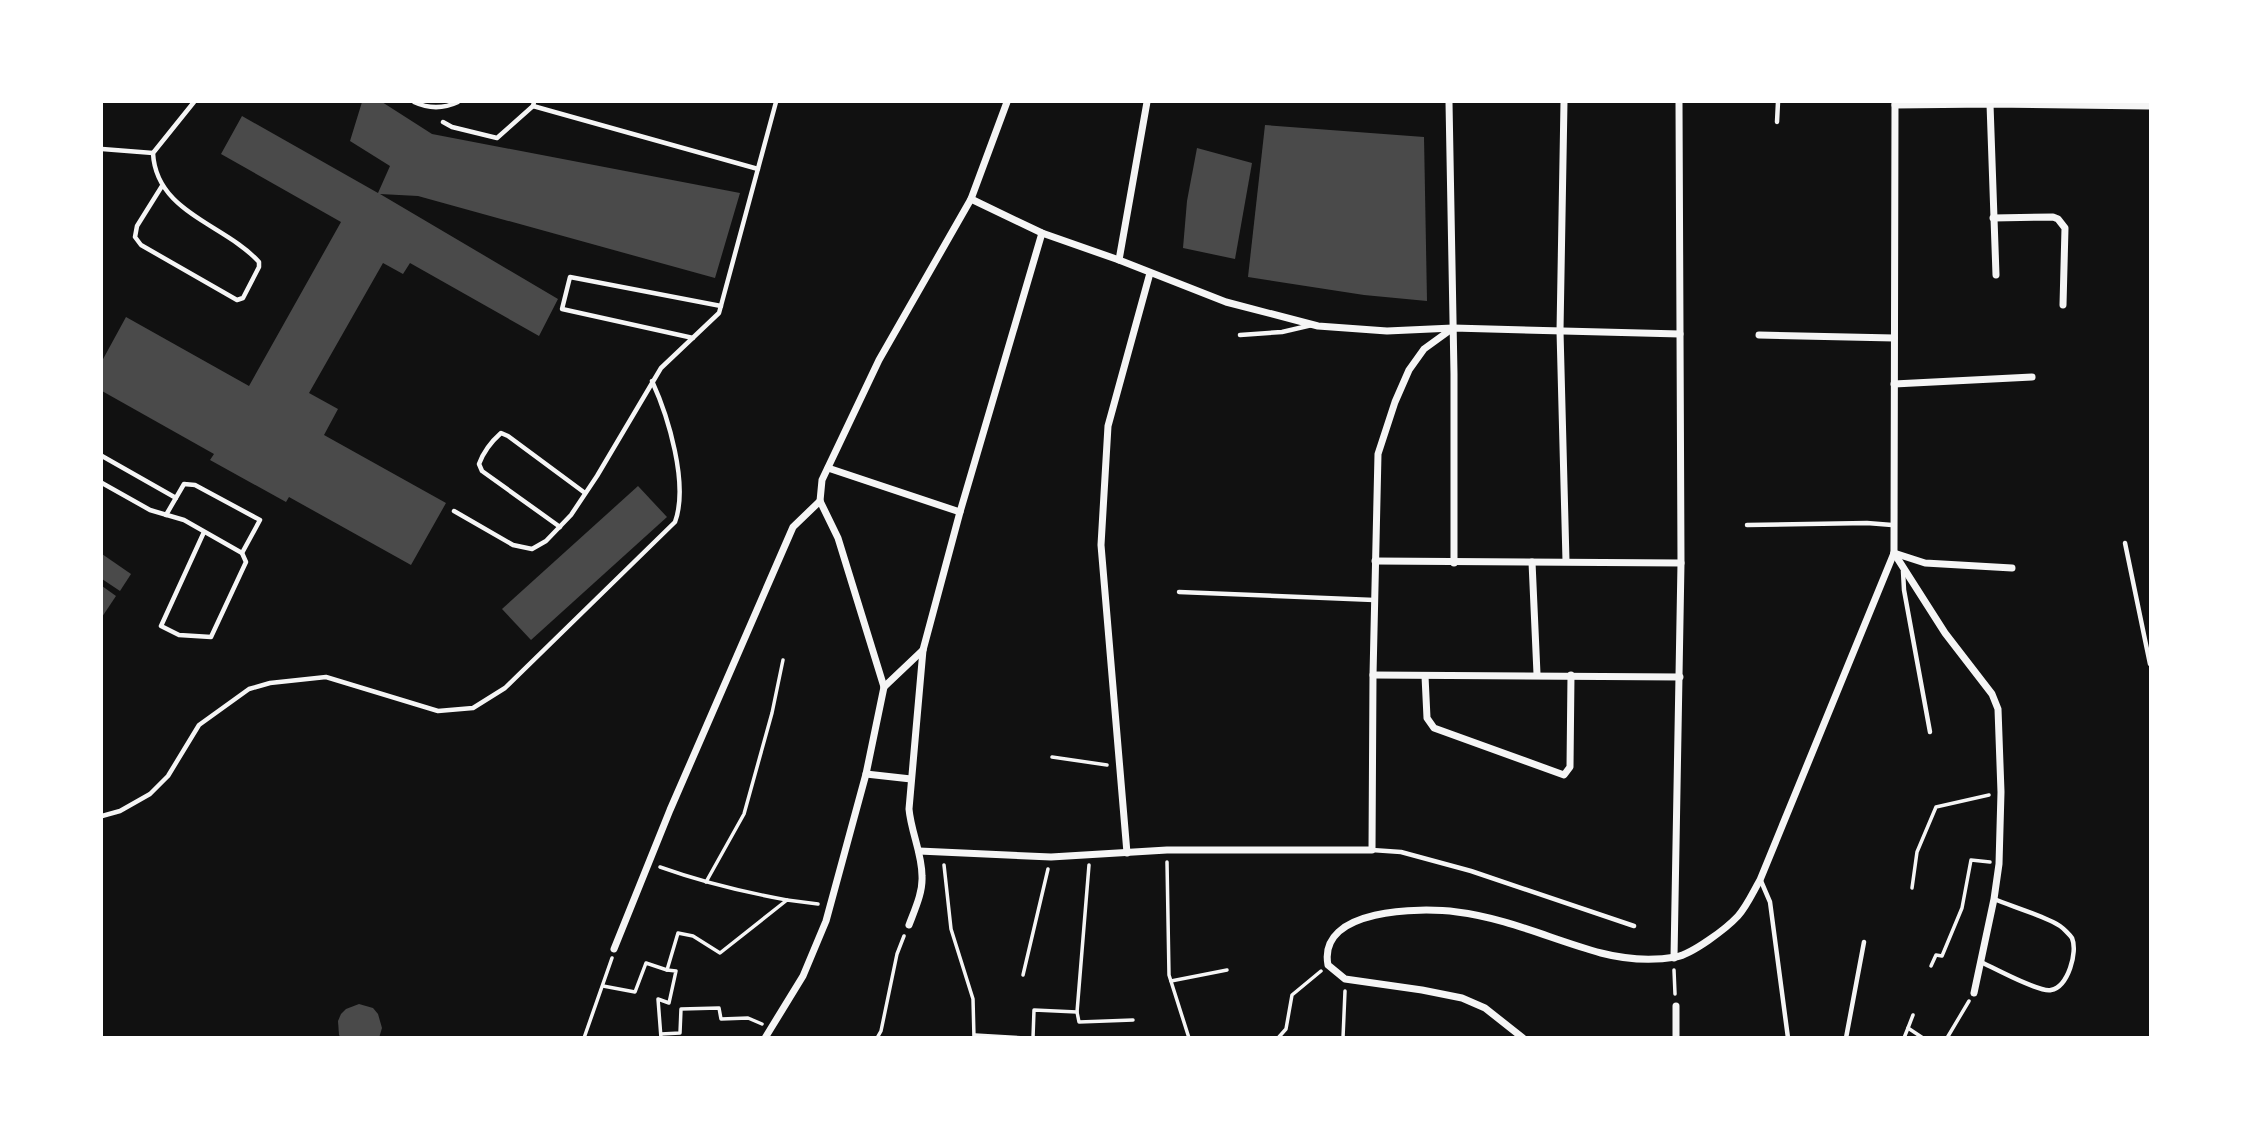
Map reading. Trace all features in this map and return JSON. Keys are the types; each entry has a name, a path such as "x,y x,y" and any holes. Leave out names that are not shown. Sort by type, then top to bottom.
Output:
{"street":[{"path":"765,1038 803,976 826,921 866,774 884,687 838,538 820,501 822,480 878,360 971,199 1007,102"},
{"path":"1119,260 1147,102"},
{"path":"1449,102 1454,563"},
{"path":"1564,102 1560,331 1566,561"},
{"path":"1674,958 1681,563 1679,102"},
{"path":"1974,993 1994,899 1998,864 2001,792 1998,709 1992,694 1945,633 1894,553 1895,103 2151,106"},
{"path":"1990,103 1996,275"},
{"path":"971,199 1042,233 1226,302 1312,324 1352,330 1387,331 1453,328 1679,334"},
{"path":"1993,218 2053,217 2063,223 2063,305"},
{"path":"909,925 921,890 922,876 919,851 911,827 911,779 923,650 960,512 1042,233"},
{"path":"1127,853 1101,545 1108,426 1150,273"},
{"path":"919,851 1051,857 1167,850 1372,850 1378,454 1385,428 1409,370 1424,349 1453,328"},
{"path":"1759,335 1894,338"},
{"path":"1894,384 2032,377"},
{"path":"828,468 960,512"},
{"path":"614,949 793,527 820,501"},
{"path":"1894,553 1925,563 2012,568"},
{"path":"1523,1038 1485,1008 1462,998 1422,989 1345,979 1328,965 1326,959 1332,938 1344,926 1377,915 1456,912 1482,917 1615,956 1674,958 1698,946 1737,917 1760,880 1894,553"},
{"path":"1375,561 1681,563"},
{"path":"1532,562 1537,674"},
{"path":"884,687 923,650"},
{"path":"1373,675 1680,677"},
{"path":"1425,676 1426,718 1434,727 1564,775 1568,772 1571,675"},
{"path":"866,774 911,779"},
{"path":"1675,1006 1676,1038"}],"lane":[{"path":"162,186 137,226 135,237 141,245 237,300 243,298 259,267 259,261 181,206 162,186 153,168 153,153 194,102"},
{"path":"414,102 425,107 438,108 458,102"},
{"path":"454,511 513,545 532,549 546,541 560,527 585,493 661,368 719,313 776,102"},
{"path":"1777,122 1778,102"},
{"path":"443,122 497,138 533,104 758,169"},
{"path":"102,149 153,153"},
{"path":"694,338 562,309 570,277 721,306"},
{"path":"1240,334 1282,332 1312,324"},
{"path":"102,816 120,811 150,794 168,776 199,726 249,689 270,683 326,677 438,711 473,708 505,688 675,522 678,511 677,472 663,404 652,381"},
{"path":"560,527 482,471 479,464 481,458 496,437 501,433 508,436 585,493"},
{"path":"102,456 176,498"},
{"path":"102,482 150,510 184,520 204,531 242,553 246,562 211,637 179,635 161,626 204,531"},
{"path":"166,515 184,484 195,485 260,520 242,553"},
{"path":"1747,525 1892,525"},
{"path":"2125,543 2151,663"},
{"path":"1903,570 1904,590 1930,732"},
{"path":"1179,592 1374,600"},
{"path":"1372,850 1401,852 1471,871 1634,926"},
{"path":"1760,880 1770,902 1788,1038"},
{"path":"1981,962 2037,989 2051,991 2059,986 2066,976 2073,958 2072,939 2060,926 1994,899"},
{"path":"1846,1038 1864,942"}],"path":[{"path":"706,882 744,814 772,713 783,660"},
{"path":"1052,757 1119,767"},
{"path":"1912,888 1917,852 1936,807 2001,792"},
{"path":"1167,850 1171,981 1189,1038"},
{"path":"944,853 945,890 951,929 973,999 974,1036 1025,1038"},
{"path":"1090,856 1077,1012 1079,1022 1133,1020"},
{"path":"1023,975 1051,857"},
{"path":"1931,966 1936,955 1942,956 1962,908 1971,860 1998,864"},
{"path":"649,863 744,892 830,905"},
{"path":"667,970 678,933 693,936 720,953 787,900"},
{"path":"877,1038 881,1031 897,954 909,925"},
{"path":"584,1038 614,949"},
{"path":"1674,958 1675,1006"},
{"path":"603,986 635,992 646,963 676,971 669,1003 658,999 661,1036 680,1033 681,1009 719,1008 721,1019 748,1018 771,1028"},
{"path":"1278,1038 1286,1029 1292,995 1328,965"},
{"path":"1171,981 1227,970"},
{"path":"1343,1038 1345,979"},
{"path":"1947,1038 1974,993"},
{"path":"1033,1038 1034,1010 1077,1012"},
{"path":"1904,1038 1913,1015"},
{"path":"1908,1028 1923,1038"}],"building":[{"path":"362,102 382,102 432,134 740,193 715,278 418,196 380,194 558,299 539,336 410,263 403,274 383,263 309,393 338,409 324,435 446,503 411,565 289,497 286,502 210,460 214,454 102,391 102,361 126,317 249,386 341,222 221,154 242,116 378,193 390,166 350,141"},
{"path":"1265,125 1424,137 1427,301 1364,295 1248,277"},
{"path":"1197,148 1252,163 1235,259 1183,248 1187,201"},
{"path":"638,486 667,517 531,640 502,609"},
{"path":"102,554 131,574 120,591 102,579"},
{"path":"102,586 116,596 102,617"},
{"path":"359,1004 373,1008 378,1014 382,1028 379,1038 341,1038 339,1035 338,1021 341,1014"}]}
